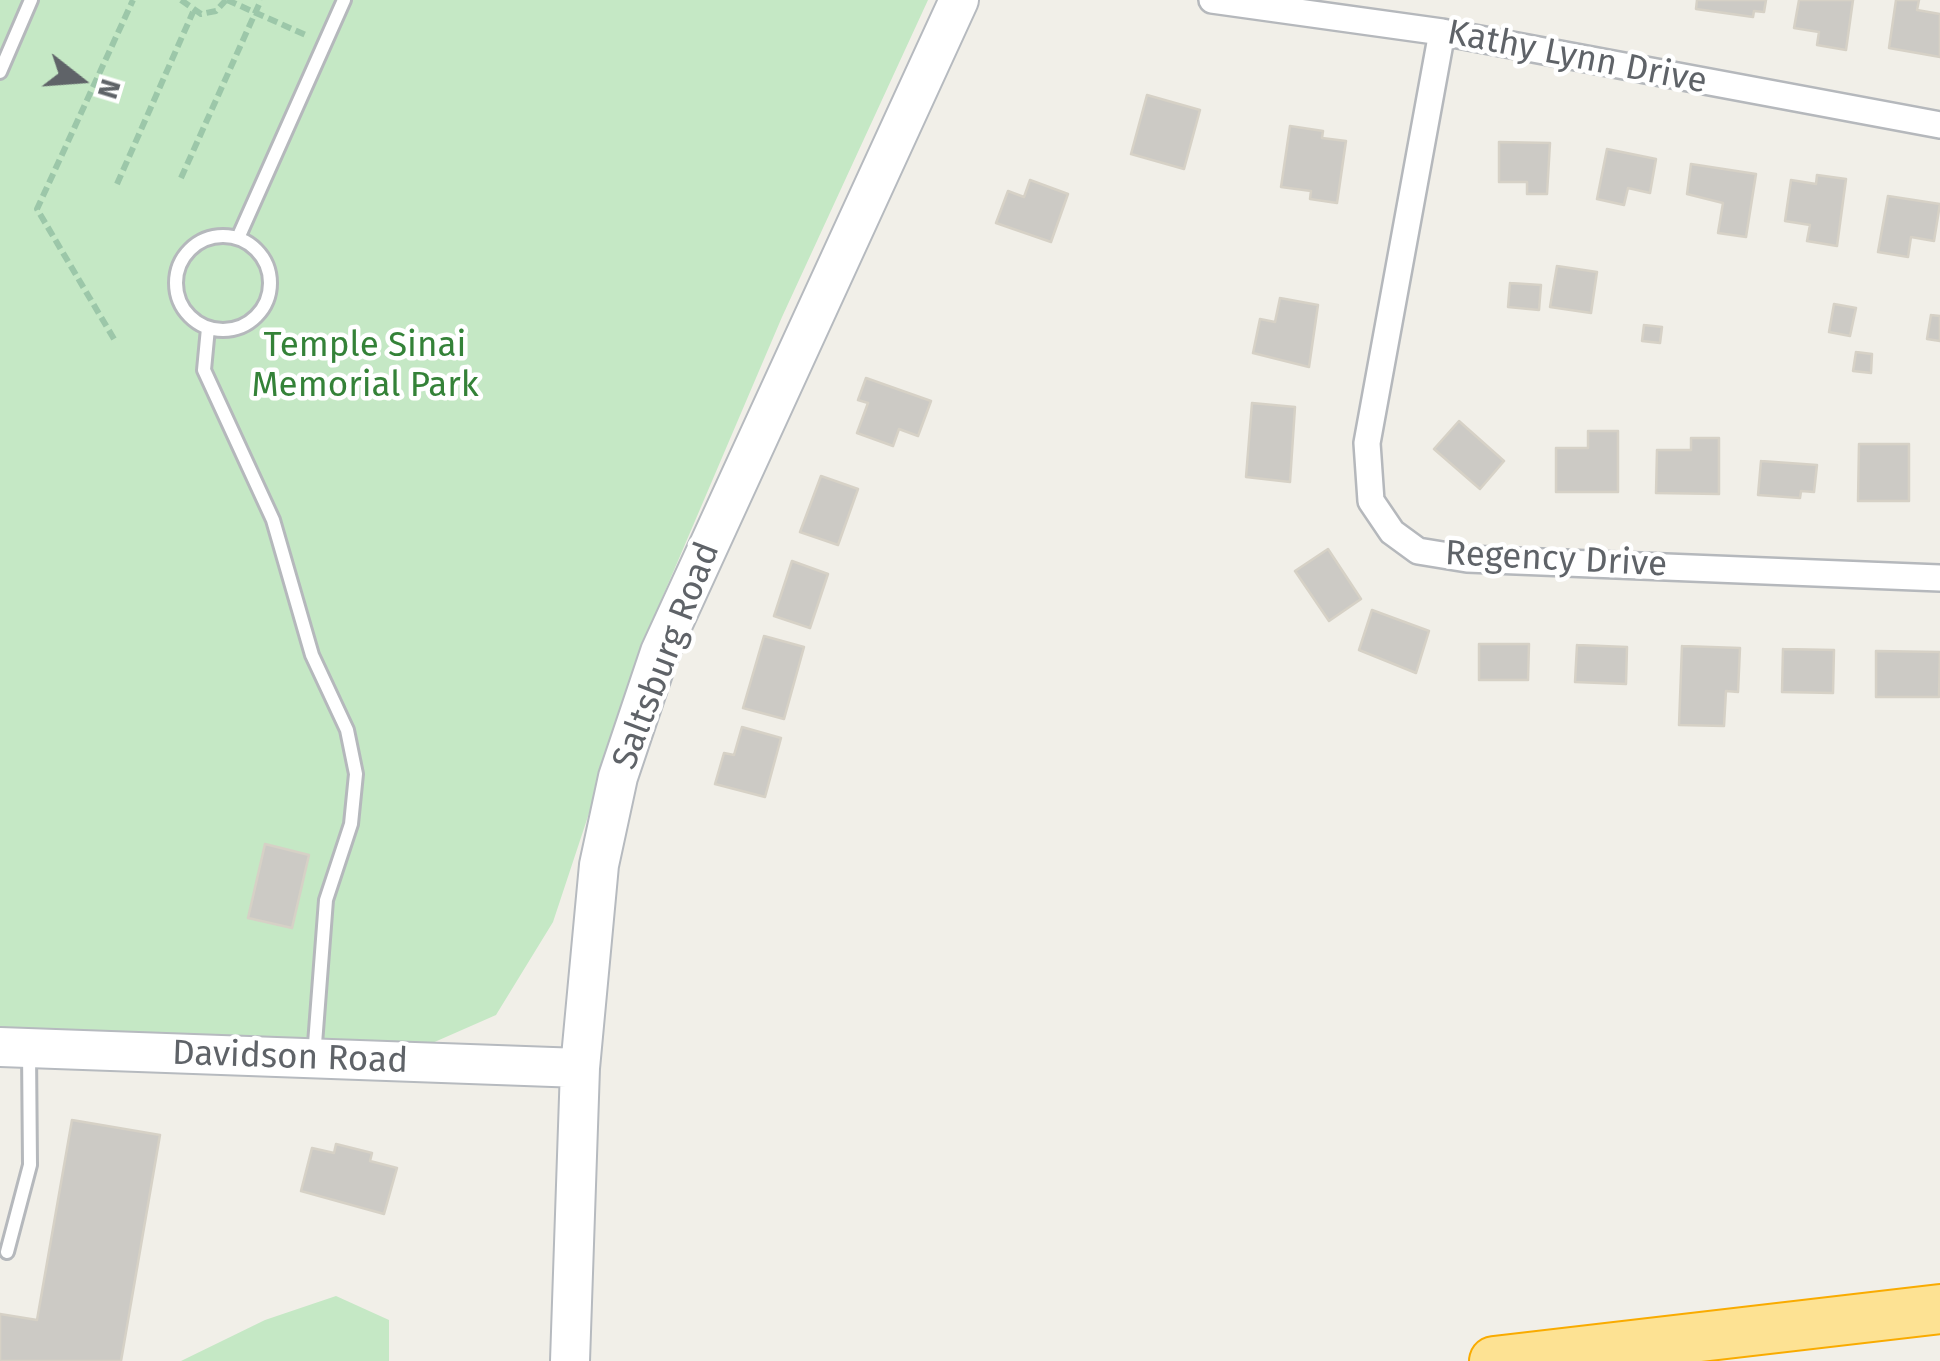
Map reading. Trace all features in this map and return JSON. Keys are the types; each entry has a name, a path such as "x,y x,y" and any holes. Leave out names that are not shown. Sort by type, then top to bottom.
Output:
{"highway":[{"path":"1494,1361 1940,1309"}],"main road":[{"name":"Saltsburg Road","path":"570,1361 580,1068 599,865 618,777 660,652 959,0"},
{"name":"Davidson Road","path":"14,1048 580,1068"}],"street":[{"name":"Kathy Lynn Drive","path":"1212,0 1442,32 1940,124"},
{"name":"Regency Drive","path":"1442,32 1368,442 1371,501 1392,532 1418,550 1466,559 1940,578"}],"lane":[{"path":"0,72 31,0"},
{"path":"238,238 344,0"},
{"path":"238,238 254,247 266,262 271,279 268,298 245,326 227,331 208,328 192,319 181,304 176,287 178,268 202,240 238,238"},
{"path":"208,328 204,370 273,520 312,655 347,730 356,774 351,824 326,900 314,1060"},
{"path":"8,1252 30,1164 14,1048"}],"path":[{"path":"114,338 37,209 133,0"},
{"path":"182,0 194,12 216,11 226,0 325,44"},
{"path":"181,178 261,0"},
{"path":"117,184 194,12"}],"green space":[{"name":"Temple Sinai Memorial Park","path":"0,0 928,0 782,317 654,617 553,922 496,1015 430,1044 0,1027"},
{"path":"336,1296 389,1320 389,1361 181,1361 265,1320"}],"building":[{"path":"1697,0 1766,0 1764,12 1754,11 1753,17 1696,9"},
{"path":"1799,0 1853,0 1846,50 1817,45 1819,32 1794,28"},
{"path":"1896,0 1919,0 1917,10 1940,14 1940,57 1889,48"},
{"path":"1147,95 1200,110 1184,169 1131,154"},
{"path":"1290,126 1323,131 1322,138 1346,141 1337,203 1310,199 1311,191 1281,187"},
{"path":"1499,142 1550,143 1547,194 1527,194 1527,182 1499,182"},
{"path":"1607,149 1656,159 1650,193 1628,188 1624,205 1597,199"},
{"path":"1691,164 1756,174 1746,237 1718,233 1723,203 1687,194"},
{"path":"1817,175 1846,179 1837,246 1807,241 1810,225 1785,221 1791,180 1816,184"},
{"path":"1030,180 1068,194 1051,242 996,223 1008,191 1024,197"},
{"path":"1888,196 1940,204 1934,241 1911,237 1908,257 1878,252"},
{"path":"1557,266 1597,272 1591,313 1550,307"},
{"path":"1510,283 1541,285 1539,310 1508,307"},
{"path":"1280,298 1318,305 1309,367 1253,353 1260,319 1275,322"},
{"path":"1834,304 1856,308 1850,336 1829,332"},
{"path":"1931,315 1940,316 1940,341 1927,339"},
{"path":"1644,325 1662,327 1660,343 1642,341"},
{"path":"1856,352 1872,354 1871,373 1853,371"},
{"path":"866,378 931,401 918,436 899,429 893,446 857,433 868,403 858,400"},
{"path":"1252,403 1295,407 1290,482 1246,477"},
{"path":"1459,421 1504,461 1480,489 1434,449"},
{"path":"1588,431 1618,431 1618,492 1556,492 1556,448 1588,448"},
{"path":"1691,438 1719,438 1719,494 1656,493 1657,450 1691,450"},
{"path":"1859,444 1909,444 1909,501 1858,501"},
{"path":"1761,461 1817,465 1814,492 1801,491 1800,498 1758,495"},
{"path":"821,476 858,489 838,545 800,532"},
{"path":"1328,549 1361,599 1329,621 1295,571"},
{"path":"792,561 828,574 810,628 774,616"},
{"path":"1372,610 1429,631 1416,673 1359,650"},
{"path":"764,636 804,647 784,719 743,708"},
{"path":"1479,644 1529,644 1528,680 1479,680"},
{"path":"1577,645 1627,647 1626,684 1575,682"},
{"path":"1682,646 1740,648 1738,692 1726,691 1724,726 1679,725"},
{"path":"1783,649 1834,650 1833,693 1782,692"},
{"path":"1876,651 1940,652 1939,697 1876,697"},
{"path":"742,727 781,738 765,797 715,784 724,753 734,755"},
{"path":"265,844 309,855 292,928 248,918"},
{"path":"72,1120 160,1135 121,1361 0,1361 0,1314 37,1320"},
{"path":"336,1144 372,1153 370,1161 397,1168 384,1214 301,1191 312,1148 334,1153"}]}
